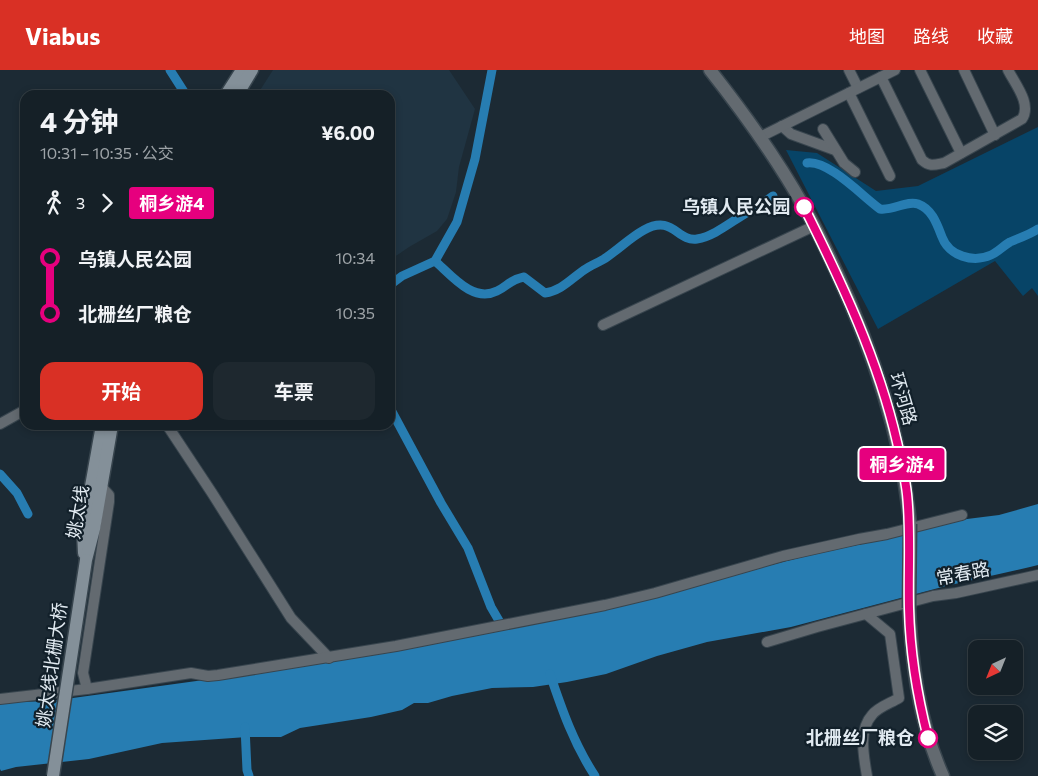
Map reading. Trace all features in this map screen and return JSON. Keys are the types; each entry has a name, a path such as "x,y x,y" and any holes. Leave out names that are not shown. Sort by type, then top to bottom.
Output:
{"main road":[{"path":"229,90 242,70"},
{"path":"240,90 252,70"},
{"name":"姚太线","path":"86,560 83,530 101,430"},
{"name":"姚太线","path":"86,560 94,529 100,485 111,430"},
{"name":"姚太线北栅大桥","path":"53,776 86,560"}],"street":[{"name":"环河路","path":"710,70 760,138 804,207 854,311 883,389 907,492 910,524 909,608 912,662 917,694 929,741 943,776"},
{"path":"849,70 854,90 890,176"},
{"path":"920,70 961,153"},
{"path":"964,70 995,135"},
{"path":"760,138 888,72 922,160 928,165 934,166 944,163 995,135 1022,119 1026,114 1026,107 1008,70"},
{"path":"782,126 791,134 835,150"},
{"path":"822,129 835,150 849,168 855,172"},
{"path":"603,325 814,226"},
{"path":"0,424 20,413"},
{"path":"170,430 291,618 328,658"},
{"path":"87,689 83,673 109,502 109,495 100,485"},
{"path":"0,698 87,689 192,673 208,676 218,675 328,658 520,622 656,593 783,556 887,534 962,515"},
{"name":"常春路","path":"767,642 817,626 933,596 956,594 1038,575"},
{"path":"866,614 890,634 899,698 872,714 866,729 863,751 867,776"}],"shaded area":[{"path":"273,70 449,70 475,109 459,167 456,192 447,219 437,231 395,257 395,90 260,90"},
{"path":"1038,127 1038,296 1032,288 1023,296 995,261 878,329 786,150 817,153 876,191 918,186"},
{"path":"1038,504 1038,565 946,586 791,627 707,642 657,656 606,674 567,682 533,687 492,688 428,703 414,703 402,710 371,717 300,728 281,737 247,737 162,743 89,759 16,767 1,771 0,769 0,704 51,701 240,675 614,607 818,553 967,519 999,515"}],"waterway":[{"path":"170,70 183,90"},
{"path":"395,281 402,276 435,261 457,222 475,159 492,70"},
{"path":"807,163 825,167 835,173 880,209 909,203 923,206 933,218 945,244 962,256 977,258 991,255 1010,242 1038,229"},
{"path":"759,206 773,196"},
{"path":"435,261 471,291 488,294 524,277 545,293 561,287 587,268 607,257 639,233 654,226 662,225 684,237 697,239 717,232 748,212"},
{"path":"395,417 441,503 468,548 491,607 505,631"},
{"path":"0,474 17,493 28,514"},
{"path":"550,674 575,739 595,776"},
{"path":"245,727 247,770 249,776"}],"bus line":[{"name":"桐乡游4","path":"804,207 858,321 883,389 891,418 907,492 910,524 909,608 911,648 917,694 928,738"}],"place":[{"name":"乌镇人民公园","path":"804,207"},
{"name":"北栅丝厂粮仓","path":"928,738"}]}
